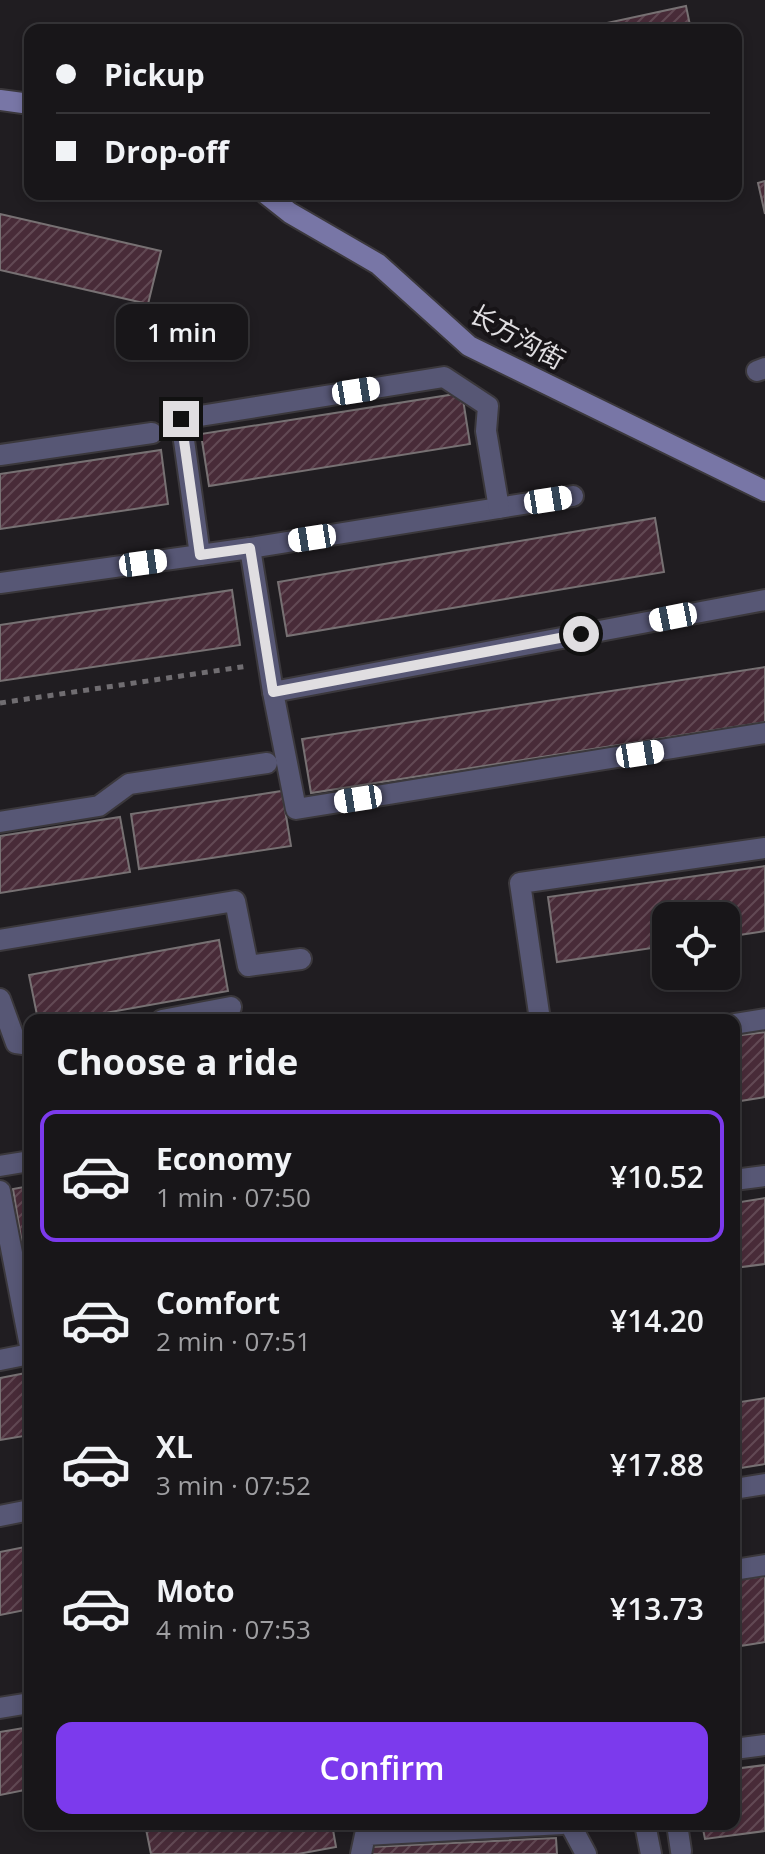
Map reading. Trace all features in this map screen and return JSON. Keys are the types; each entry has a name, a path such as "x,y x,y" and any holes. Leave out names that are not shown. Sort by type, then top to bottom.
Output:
{"street":[{"path":"0,100 24,103"},
{"name":"长方沟街","path":"274,200 290,213 378,264 469,346 765,491"},
{"path":"200,555 181,419 444,377 488,406 486,431 499,508"},
{"path":"0,455 152,433"},
{"path":"0,583 250,548 573,496"},
{"path":"250,548 296,809 765,733"},
{"path":"273,692 765,600"},
{"path":"0,822 99,806 129,784 267,763"},
{"path":"539,1014 520,883 765,848"},
{"path":"0,940 235,901 248,966 301,959"},
{"path":"0,999 16,1043 24,1044"},
{"path":"194,1014 231,1007"},
{"path":"740,1023 765,1019"},
{"path":"0,1166 24,1162"},
{"path":"740,1179 765,1176"},
{"path":"0,1191 24,1315"},
{"path":"0,1360 24,1355"},
{"path":"740,1488 765,1484"},
{"path":"0,1516 24,1511"},
{"path":"740,1569 765,1565"},
{"path":"0,1708 24,1704"},
{"path":"740,1748 765,1745"},
{"path":"361,1854 365,1835 455,1830"},
{"path":"573,1830 586,1854"},
{"path":"646,1830 651,1854"},
{"path":"678,1830 681,1851"}],"path":[{"path":"0,703 246,666"}],"building":[{"path":"686,6 690,24 602,24"},
{"path":"765,181 765,214 758,183"},
{"path":"0,214 161,251 148,304 0,270"},
{"path":"462,393 470,444 209,486 201,434"},
{"path":"161,450 168,504 0,529 0,474"},
{"path":"655,518 664,572 287,636 278,582"},
{"path":"232,590 240,645 0,681 0,625"},
{"path":"765,667 765,722 311,793 302,739"},
{"path":"282,791 291,846 139,869 131,814"},
{"path":"120,817 130,872 0,893 0,836"},
{"path":"765,866 765,931 740,935 740,902 652,902 652,948 557,962 548,897"},
{"path":"219,940 228,991 100,1014 37,1014 29,975"},
{"path":"765,1032 765,1097 740,1101 740,1035"},
{"path":"24,1187 24,1250 23,1250 13,1189"},
{"path":"765,1198 765,1264 740,1267 740,1202"},
{"path":"24,1373 24,1436 0,1440 0,1378"},
{"path":"765,1398 765,1464 740,1468 740,1402"},
{"path":"24,1547 24,1610 0,1615 0,1552"},
{"path":"765,1576 765,1642 740,1646 740,1579"},
{"path":"24,1728 24,1790 0,1795 0,1732"},
{"path":"765,1765 765,1831 705,1839 703,1830 740,1830 740,1768"},
{"path":"146,1830 333,1830 336,1847 298,1854 151,1854"},
{"path":"556,1838 557,1854 370,1854 370,1847"}],"route":[{"path":"181,419 200,555 250,548 273,692 581,634"}]}
